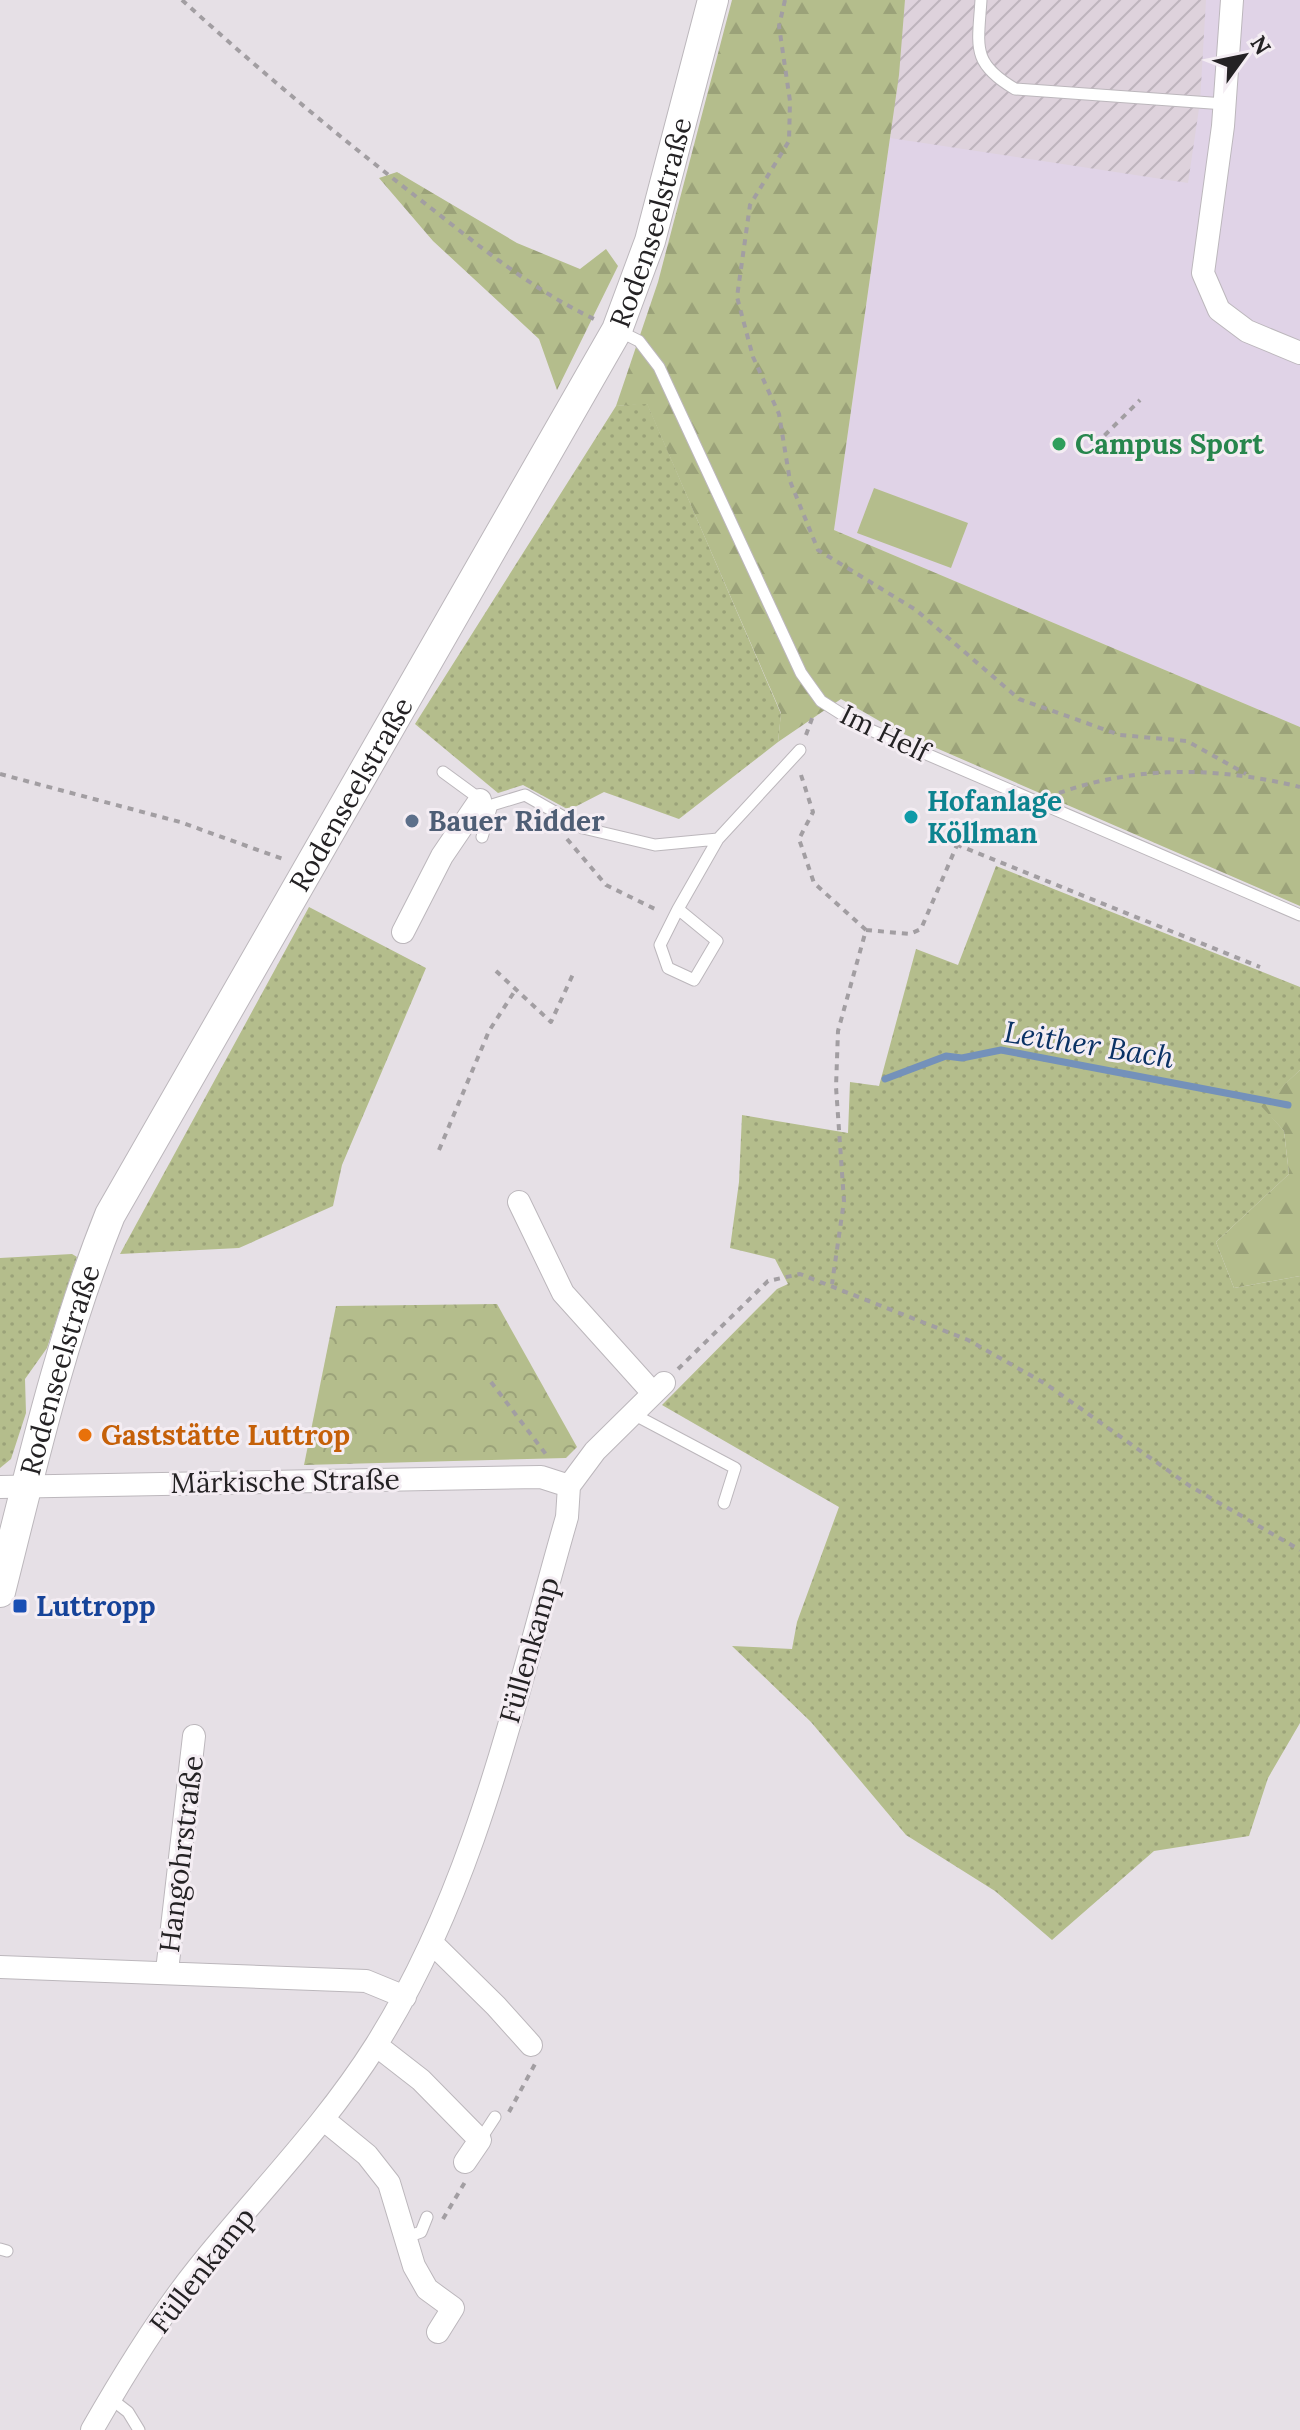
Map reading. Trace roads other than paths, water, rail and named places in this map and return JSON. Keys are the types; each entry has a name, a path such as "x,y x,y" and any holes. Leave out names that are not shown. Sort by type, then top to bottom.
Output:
{"main road":[{"name":"Rodenseelstraße","path":"0,1592 14,1487 110,1215 617,330 650,241 713,0"}],"street":[{"path":"1232,0 1225,104 1203,273 1219,310 1247,331 1300,353"},
{"path":"403,932 442,856 486,803"},
{"path":"519,1202 563,1293 658,1388 595,1451 569,1486"},
{"name":"Märkische Straße","path":"14,1487 541,1477 569,1486"},
{"name":"Füllenkamp","path":"92,2430 110,2398 197,2269 323,2119 376,2045 433,1944 466,1863 497,1760 567,1517 569,1486"},
{"name":"Hangohrstraße","path":"167,1971 194,1736"},
{"path":"433,1944 531,2045"},
{"name":"Hangohrstraße","path":"0,1967 366,1981 405,1997"},
{"path":"376,2045 488,2127 465,2162"},
{"path":"323,2119 367,2155 419,2227 414,2266 427,2289 453,2308 438,2332"}],"lane":[{"path":"981,0 978,53 991,75 1015,89 1225,104"},
{"name":"Im Helf","path":"617,330 639,341 659,367 801,673 821,701 859,725 1300,915"},
{"path":"675,914 717,941 694,980 668,968 660,945 675,914 718,839 800,750"},
{"path":"443,772 486,803 525,795 583,828 655,845 718,839"},
{"path":"482,837 486,803"},
{"path":"632,1413 735,1468 724,1503"},
{"path":"110,2398 128,2412 139,2430"}],"waterway":[{"name":"Leither Bach","path":"885,1079 946,1056 962,1058 1001,1050 1288,1105"}],"place":[{"name":"Campus Sport","path":"1059,444"},
{"name":"Hofanlage Köllman","path":"911,817"},
{"name":"Bauer Ridder","path":"412,821"},
{"name":"Gaststätte Luttrop","path":"85,1435"},
{"name":"Luttropp","path":"20,1606"}]}
